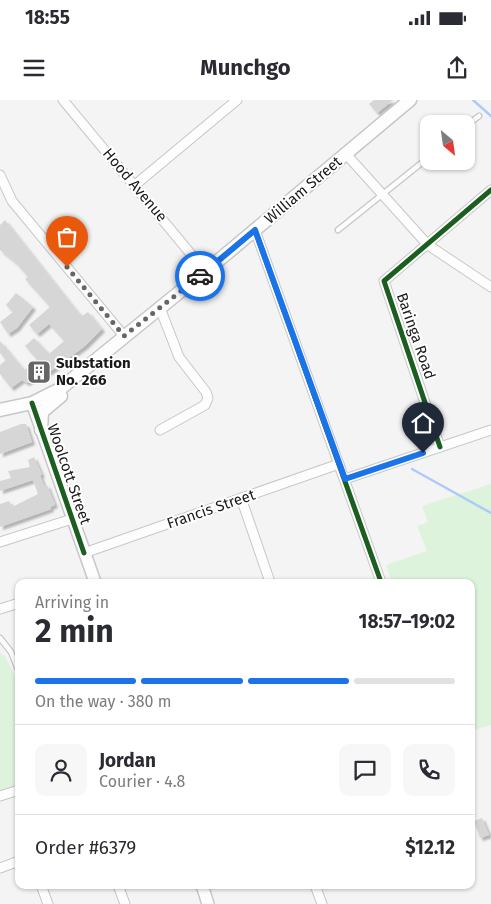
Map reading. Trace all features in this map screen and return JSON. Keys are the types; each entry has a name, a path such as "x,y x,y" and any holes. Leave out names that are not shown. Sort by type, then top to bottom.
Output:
{"main road":[{"name":"William Street","path":"0,410 32,403 55,393 255,230 410,100"},
{"path":"40,430 42,412 78,381 82,372"}],"street":[{"name":"Hood Avenue","path":"63,100 205,271"},
{"path":"135,185 237,100"},
{"path":"346,154 428,245 491,287"},
{"path":"0,175 12,201 124,336"},
{"name":"Baringa Road","path":"440,447 384,281 491,190"},
{"path":"255,230 381,579"},
{"path":"160,308 179,357 206,392 208,398 205,405 160,430"},
{"name":"Woolcott Street","path":"32,403 84,553 90,579"},
{"path":"345,479 491,430"},
{"name":"Francis Street","path":"84,553 339,464"},
{"path":"241,498 269,579"},
{"path":"0,542 72,519"},
{"path":"0,609 15,604"},
{"path":"0,796 15,791"},
{"path":"0,868 15,862"},
{"path":"43,889 48,904"},
{"path":"119,889 125,904"},
{"path":"203,889 208,904"},
{"path":"316,889 322,904"}],"lane":[{"path":"475,119 479,116"},
{"path":"338,230 420,163"},
{"path":"0,638 12,652 15,661"}],"green space":[{"path":"491,484 491,725 475,730 475,579 391,579 386,565 427,551 417,526 428,522 422,506"},
{"path":"0,653 5,656 15,677 15,786 0,792"}],"building":[{"path":"374,100 393,100 377,113 369,104"},
{"path":"5,220 76,310 82,316 88,312 102,329 85,346 48,373 47,371 39,378 37,375 27,383 22,380 11,388 0,374 0,365 6,360 0,353 0,341 24,370 28,368 30,371 40,363 25,346 34,338 49,354 64,341 49,324 37,334 29,325 50,307 25,279 28,277 16,263 0,250 0,225"},
{"path":"16,293 33,307 17,328 8,334 0,322 13,312 6,305"},
{"path":"26,424 32,442 0,454 0,432"},
{"path":"34,457 42,475 40,475 44,486 47,485 55,505 50,507 51,509 0,527 0,504 9,501 12,507 38,494 33,480 0,491 0,481 11,478 8,471 30,467 28,460"},
{"path":"482,818 489,835 480,838 475,821"}],"waterway":[{"path":"473,100 491,116"},
{"path":"412,469 491,513"}],"cycle path":[{"path":"440,447 384,281 491,190"},
{"path":"255,230 380,579"},
{"path":"32,403 84,553"}],"way so far":[{"path":"67,267 124,336 200,276"}],"place":[{"name":"Substation No. 266","path":"39,372"}],"route":[{"path":"200,276 255,230 345,479 423,453"}]}
